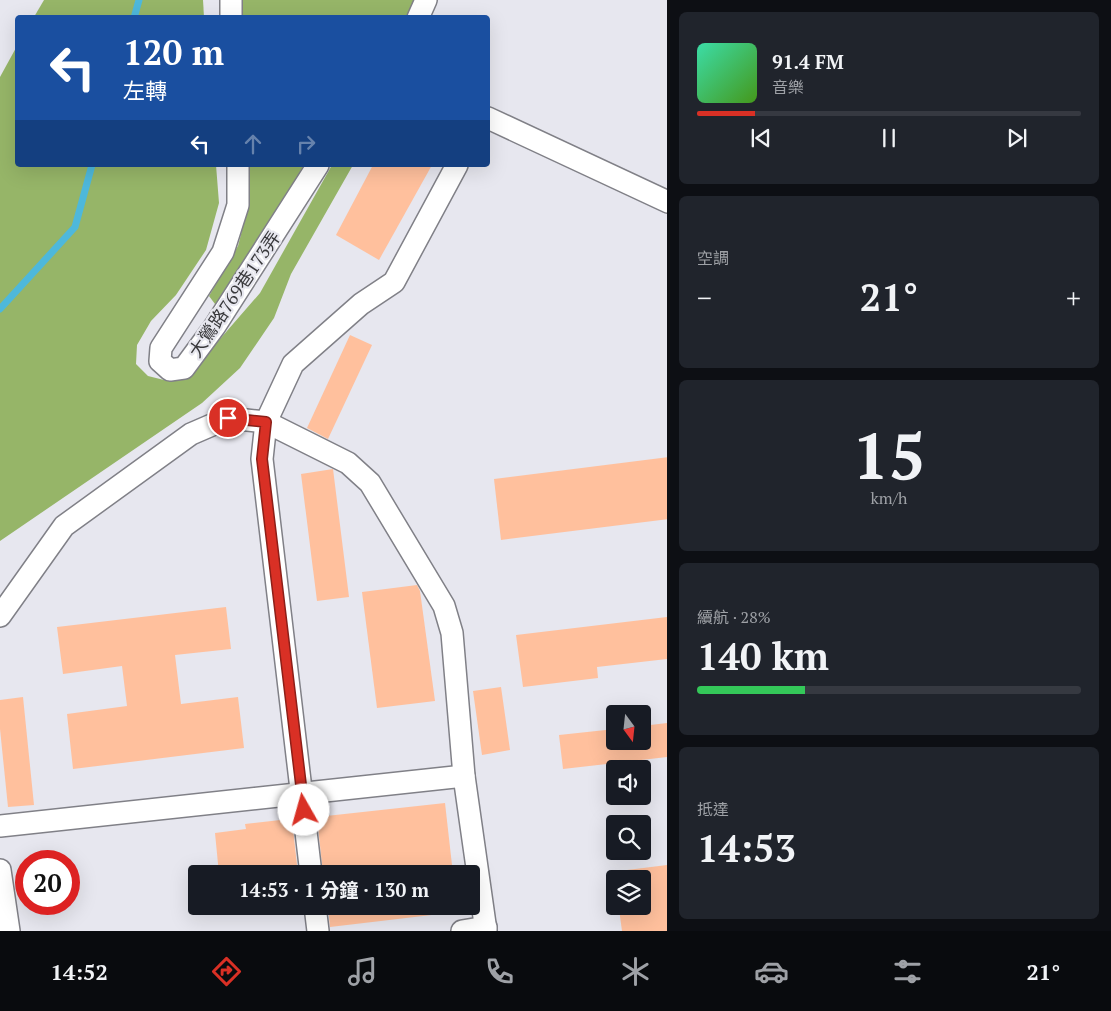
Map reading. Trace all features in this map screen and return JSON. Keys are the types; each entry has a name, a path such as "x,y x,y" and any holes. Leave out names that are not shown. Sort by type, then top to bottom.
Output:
{"lane":[{"path":"231,0 231,15"},
{"path":"419,15 426,0"},
{"path":"490,112 667,191"},
{"path":"490,119 667,202"},
{"name":"大鶯路769巷173弄","path":"238,167 238,205 223,252 161,348 160,361 170,370 184,368 215,326 317,167"},
{"path":"310,865 262,459 266,422 293,364 362,304 394,282 456,167"},
{"path":"0,616 64,526 191,434 228,418 266,422 348,463 370,483 444,606 452,633 464,776 486,929 462,931"},
{"path":"0,826 464,776"},
{"path":"0,870 9,931"},
{"path":"316,915 318,931"}],"green space":[{"path":"44,0 203,0 204,15 35,15"},
{"path":"242,0 421,0 415,15 242,15"},
{"path":"15,50 15,167 216,167 219,203 206,250 176,295 151,321 137,345 136,364 148,376 168,381 187,377 260,293 331,167 352,167 291,274 274,318 240,368 202,403 0,541 0,77"},
{"path":"249,167 303,167 218,308 209,296 238,246 250,199"}],"building":[{"path":"372,167 431,167 379,260 336,235"},
{"path":"350,335 372,345 328,439 307,428"},
{"path":"667,457 667,519 501,540 494,479"},
{"path":"333,469 349,597 317,601 301,474"},
{"path":"417,585 420,591 435,701 377,708 362,592"},
{"path":"226,607 231,649 175,655 181,704 238,697 244,748 73,769 67,714 127,706 122,666 63,674 57,627"},
{"path":"667,617 667,659 597,667 598,678 523,687 516,635"},
{"path":"501,687 510,750 482,755 473,691"},
{"path":"23,697 34,805 8,807 0,729 0,700"},
{"path":"667,723 667,757 642,760 606,760 606,764 563,769 559,735 606,730 606,750 651,750 651,725"},
{"path":"445,803 452,865 322,865 317,817"},
{"path":"292,820 297,865 218,865 215,833 246,829 245,824"},
{"path":"667,865 667,931 622,931 620,915 651,915 651,870 627,870"},
{"path":"329,915 432,915 330,927"}],"waterway":[{"path":"135,15 139,0"},
{"path":"0,309 75,227 91,167"}],"route":[{"path":"228,418 266,422 262,459 304,810"}]}
